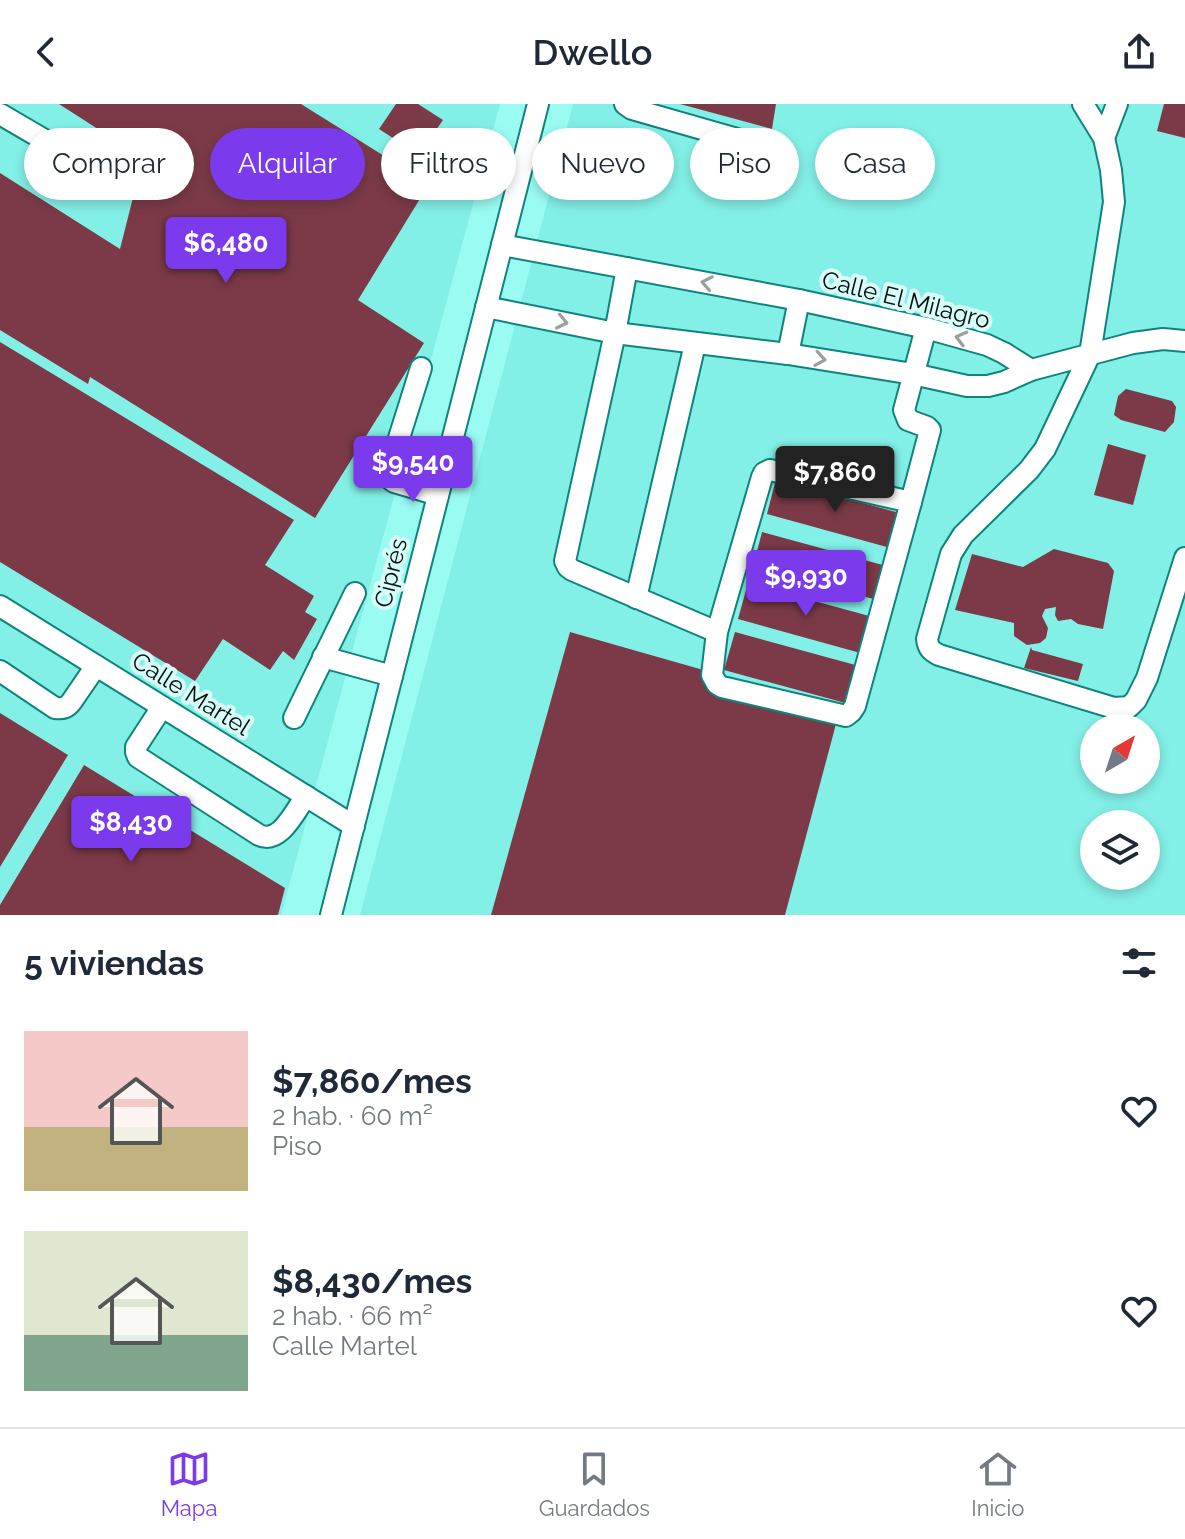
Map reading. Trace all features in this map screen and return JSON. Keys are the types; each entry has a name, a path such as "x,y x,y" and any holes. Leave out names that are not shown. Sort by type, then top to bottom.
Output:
{"street":[{"name":"Ciprés","path":"331,915 538,104"},
{"path":"625,104 632,109 698,128"},
{"path":"1083,104 1104,138 1114,202 1090,354 1045,449 1029,470 963,535 951,554 927,639 928,646 939,655 1070,695 1114,708 1129,707 1147,678 1185,558"},
{"path":"1104,138 1117,104"},
{"path":"0,114 24,128"},
{"name":"Calle El Milagro","path":"502,245 799,300 926,328 987,345 1031,370"},
{"path":"627,268 565,561 572,570 717,632"},
{"path":"788,354 799,300"},
{"path":"486,307 615,333 788,354 967,386 1004,382 1031,370 1133,343 1163,339 1185,341"},
{"path":"911,502 773,470 766,471 717,632 712,675 717,684 841,716 846,716 855,706 930,433 929,428 908,420 904,410 926,328"},
{"path":"636,598 695,344"},
{"path":"421,368 388,473 394,482 438,495"},
{"path":"294,718 355,593"},
{"name":"Calle Martel","path":"0,606 354,826"},
{"path":"323,657 392,676"},
{"path":"0,671 55,708 63,709 68,707 96,666"},
{"path":"162,707 136,747 138,757 259,835 271,837 281,831 306,796"}],"shaded area":[{"path":"0,104 500,104 494,128 381,128 381,200 474,200 281,915 0,915"},
{"path":"573,104 1185,104 1185,915 360,915 548,200 674,200 674,128 567,128"}],"building":[{"path":"59,104 301,104 339,128 210,128 210,200 365,200 365,144 381,154 381,200 419,200 358,300 424,343 315,518 90,377 88,384 0,330 0,173 24,188 24,200 43,200 120,249 132,200 194,200 194,128 96,128"},
{"path":"396,104 418,104 443,120 438,128 379,129"},
{"path":"680,104 776,104 772,128"},
{"path":"1164,104 1185,104 1185,138 1157,131"},
{"path":"0,342 294,520 265,565 314,596 305,612 317,619 294,660 283,651 270,670 223,639 195,681 0,562"},
{"path":"1126,389 1172,401 1176,407 1174,422 1165,432 1121,420 1114,415 1118,396"},
{"path":"1108,444 1146,455 1133,505 1094,495"},
{"path":"776,479 903,514 894,549 767,514"},
{"path":"762,532 890,567 881,601 753,567"},
{"path":"1054,549 1108,563 1114,571 1103,629 1078,624 1071,619 1058,621 1056,607 1045,609 1042,616 1048,628 1046,638 1040,643 1027,645 1014,636 1014,623 955,610 972,554 1023,567"},
{"path":"748,583 873,617 864,654 738,619"},
{"path":"570,632 840,709 785,915 491,915"},
{"path":"735,632 859,666 849,704 724,670"},
{"path":"1031,647 1032,650 1083,664 1078,681 1024,668"},
{"path":"0,713 68,755 0,867"},
{"path":"84,765 285,888 278,915 0,915 0,905"}]}
